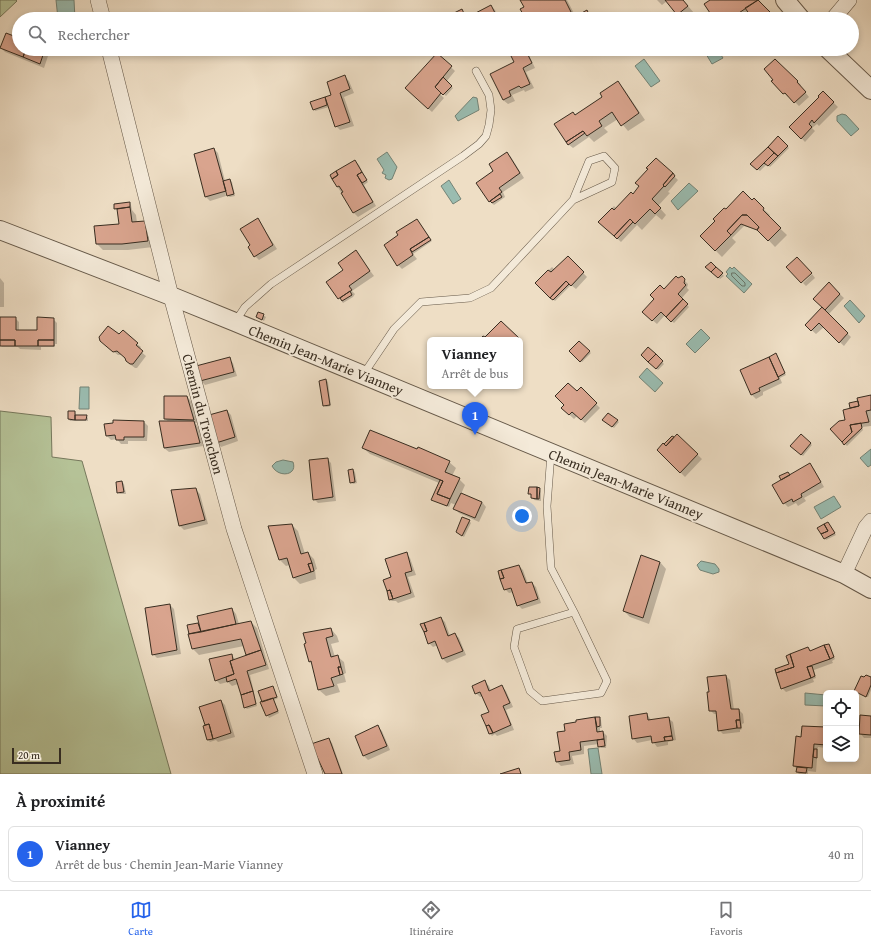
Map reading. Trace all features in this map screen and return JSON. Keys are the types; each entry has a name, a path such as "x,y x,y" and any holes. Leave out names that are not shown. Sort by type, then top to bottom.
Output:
{"street":[{"path":"98,0 101,12"},
{"path":"785,0 795,12"},
{"path":"839,12 849,0"},
{"name":"Chemin du Tronchon","path":"111,56 171,296 234,530 315,774"},
{"path":"835,56 871,90"},
{"name":"Chemin Jean-Marie Vianney","path":"0,230 235,322 844,574 871,589"},
{"path":"844,574 866,527 871,521"}],"lane":[{"path":"235,322 245,307 271,284 479,144 486,136 491,110 489,95 476,71"},
{"path":"363,375 394,329 421,302 470,298 491,288 573,200 589,161 604,156 615,168 612,182 573,200"},
{"path":"551,453 547,506 551,568 574,612 607,681 601,693 542,701 530,691 514,647 517,629 574,612"}],"green space":[{"path":"0,0 16,0 17,1 0,17"},
{"path":"0,411 51,417 52,457 82,461 171,774 0,774"}],"water":[{"path":"56,0 74,0 75,12 57,12"},
{"path":"707,56 722,56 723,58 712,64"},
{"path":"644,59 660,81 651,87 635,66"},
{"path":"473,97 477,98 479,110 458,121 455,116"},
{"path":"842,114 846,115 859,129 851,136 837,121 837,116"},
{"path":"387,152 397,167 392,179 389,180 385,178 386,175 382,173 384,170 377,159"},
{"path":"449,180 461,199 453,204 441,186"},
{"path":"689,183 698,191 678,210 671,201"},
{"path":"730,267 732,269 734,267 752,284 744,293 726,276 728,274 726,272"},
{"path":"850,300 865,316 859,323 844,306"},
{"path":"701,329 710,338 695,353 686,344"},
{"path":"647,368 663,383 655,392 639,377"},
{"path":"80,387 89,387 89,409 79,409"},
{"path":"871,449 871,465 868,467 860,458"},
{"path":"283,460 293,462 294,467 290,473 283,474 275,470 272,466 276,462"},
{"path":"834,496 841,507 821,519 814,507"},
{"path":"701,561 715,564 719,569 719,572 713,574 700,570 697,565"},
{"path":"805,693 823,695 823,706 805,705"},
{"path":"598,748 602,774 591,774 588,749"}],"building":[{"path":"520,0 565,0 571,12 522,12 520,9 524,7"},
{"path":"665,0 683,0 688,6 681,12 675,12"},
{"path":"710,0 758,0 740,12 709,12 704,4"},
{"path":"758,0 770,12 748,12 745,8"},
{"path":"491,5 494,12 478,12"},
{"path":"462,9 463,12 456,12"},
{"path":"6,33 12,35 12,53 0,48"},
{"path":"23,56 43,56 40,64"},
{"path":"434,56 440,56 452,66 435,87 441,93 428,109 405,88"},
{"path":"511,56 528,56 532,63 523,68 530,84 521,88 519,86 509,91 511,96 503,100 490,74 514,62"},
{"path":"775,59 798,81 797,82 806,92 794,103 771,81 773,80 764,69"},
{"path":"345,75 350,89 340,93 350,122 335,127 325,97 331,95 327,82"},
{"path":"443,77 452,86 443,95 435,87"},
{"path":"618,81 639,113 621,126 612,112 599,121 602,126 587,136 583,131 566,142 554,124 573,112 575,115 602,97 600,93"},
{"path":"823,91 834,102 814,123 812,120 809,124 812,127 801,139 789,127 819,97 818,96"},
{"path":"325,97 327,105 313,110 310,102"},
{"path":"583,131 585,133 568,145 566,142"},
{"path":"778,136 788,146 778,156 768,147"},
{"path":"768,147 774,153 757,170 750,164"},
{"path":"214,148 226,191 205,197 194,154"},
{"path":"507,152 520,173 499,188 502,192 489,202 476,183 493,171 489,164"},
{"path":"774,153 778,156 768,166 764,163"},
{"path":"656,158 673,173 652,199 661,208 655,214 650,209 635,224 630,219 614,236 598,222 612,208 614,210 631,192 633,194 639,186 635,183 648,169 646,168"},
{"path":"355,160 362,172 357,175 373,202 353,213 341,193 343,192 339,186 337,187 332,179 338,175 336,171"},
{"path":"336,171 338,175 332,179 330,175"},
{"path":"362,172 367,180 362,183 357,175"},
{"path":"673,173 675,176 665,187 663,185"},
{"path":"230,179 234,194 227,196 223,181"},
{"path":"743,191 752,200 754,198 764,208 763,210 781,228 768,241 757,230 759,227 747,215 742,215 727,231 731,235 715,251 700,236 715,221 713,219 724,208 726,209"},
{"path":"500,194 502,197 492,203 490,201"},
{"path":"130,202 130,207 114,209 114,204"},
{"path":"130,207 132,222 145,221 148,241 122,244 96,244 94,226 119,224 117,209"},
{"path":"742,215 747,215 759,227 757,230 741,224 731,235 727,231"},
{"path":"258,218 273,245 254,257 248,247 250,245 240,229"},
{"path":"417,219 429,237 410,249 413,255 397,266 384,245 398,235 396,232"},
{"path":"630,219 633,222 617,239 614,236"},
{"path":"429,237 431,240 412,252 410,249"},
{"path":"356,250 370,271 349,286 352,290 338,299 326,282 343,270 338,263"},
{"path":"568,256 584,272 571,286 566,281 550,298 535,283 548,270 551,272"},
{"path":"797,257 812,273 801,283 786,267"},
{"path":"711,262 716,267 711,272 705,267"},
{"path":"716,267 723,273 718,278 711,272"},
{"path":"676,276 678,278 682,276 685,279 684,283 686,285 678,294 683,299 666,317 661,312 652,321 642,312 654,299 650,295 660,285 664,289"},
{"path":"566,281 569,284 553,300 550,298"},
{"path":"829,282 840,294 825,310 813,299"},
{"path":"350,291 352,295 342,301 340,298"},
{"path":"683,299 688,304 671,322 666,317"},
{"path":"822,307 848,333 839,343 819,323 811,331 805,325"},
{"path":"258,312 264,314 262,320 256,317"},
{"path":"0,317 16,317 16,330 37,330 37,317 54,318 54,340 38,340 38,346 15,346 15,340 0,340"},
{"path":"501,321 518,337 485,337"},
{"path":"108,326 119,334 123,330 138,343 136,345 143,351 133,364 130,364 117,351 113,352 100,341 99,337"},
{"path":"0,340 15,340 15,346 0,346"},
{"path":"38,340 54,340 54,346 38,346"},
{"path":"579,341 590,351 580,362 569,351"},
{"path":"648,347 656,354 648,362 641,355"},
{"path":"776,353 785,373 778,377 769,357"},
{"path":"656,354 663,361 656,369 648,362"},
{"path":"230,357 234,372 200,381 196,366"},
{"path":"769,357 779,379 759,388 760,391 751,395 740,370"},
{"path":"326,379 330,405 323,406 319,381"},
{"path":"568,383 577,391 581,387 597,403 581,420 572,412 569,415 561,408 564,405 555,396"},
{"path":"871,395 871,410 866,411 869,422 850,425 852,432 842,442 830,429 839,421 845,420 843,410 859,406 857,398"},
{"path":"164,396 187,396 194,420 164,419"},
{"path":"858,401 859,406 850,408 849,403"},
{"path":"227,410 235,437 216,443 209,415"},
{"path":"68,411 75,411 75,420 68,419"},
{"path":"608,413 618,420 612,427 602,420"},
{"path":"75,415 87,415 86,420 75,420"},
{"path":"113,420 144,421 144,437 124,437 124,440 116,440 115,435 106,436 104,424 113,423"},
{"path":"159,421 194,421 200,443 164,448"},
{"path":"861,423 862,428 844,445 842,442 852,432 850,425"},
{"path":"370,430 417,449 418,447 450,461 445,472 460,478 450,499 437,494 443,481 362,448"},
{"path":"677,434 698,454 680,473 657,450 663,443 666,446"},
{"path":"801,434 811,443 801,455 790,446"},
{"path":"672,436 674,437 666,446 664,444"},
{"path":"328,458 333,497 313,500 309,460"},
{"path":"810,463 821,482 801,494 802,497 793,502 792,499 783,504 772,485"},
{"path":"353,469 355,482 350,483 348,470"},
{"path":"788,472 790,475 781,480 779,476"},
{"path":"440,480 443,481 437,494 450,499 447,506 431,500"},
{"path":"122,481 124,492 117,493 116,482"},
{"path":"529,487 537,487 537,499 531,498 531,494 528,494"},
{"path":"537,487 540,488 539,499 537,499"},
{"path":"196,488 205,520 179,526 171,490"},
{"path":"461,493 482,502 475,518 453,509"},
{"path":"462,517 470,520 462,536 456,532"},
{"path":"828,522 835,533 824,539 821,534 828,531 824,524"},
{"path":"292,524 301,554 308,552 312,563 308,564 311,572 293,578 287,558 279,560 268,526"},
{"path":"824,524 828,531 821,534 817,528"},
{"path":"407,552 412,571 405,573 411,593 393,599 390,590 387,591 383,580 391,577 385,559"},
{"path":"641,555 660,562 643,618 623,611"},
{"path":"312,563 314,571 311,572 308,564"},
{"path":"519,565 526,583 532,582 538,599 517,606 511,588 504,590 500,579 504,578 501,570"},
{"path":"501,570 504,578 500,579 498,571"},
{"path":"390,590 393,599 389,600 387,591"},
{"path":"170,604 177,650 152,655 145,608"},
{"path":"232,608 236,624 201,632 197,616"},
{"path":"441,617 448,636 455,633 463,651 442,659 435,641 428,644 424,632 427,631 424,623"},
{"path":"251,621 261,650 246,655 241,639 192,649 188,634"},
{"path":"198,623 201,632 189,634 187,625"},
{"path":"424,623 427,631 424,632 420,624"},
{"path":"331,628 333,636 326,638 331,657 338,655 341,667 338,667 340,675 331,678 334,686 318,690 311,661 309,662 304,644 306,643 303,633"},
{"path":"829,644 834,657 830,659 824,645"},
{"path":"824,645 830,659 807,667 811,678 781,689 776,673 794,667 790,654 808,647 810,651"},
{"path":"261,650 266,665 247,671 253,691 241,695 236,679 227,682 226,677 234,674 230,661"},
{"path":"232,654 233,660 230,661 234,674 215,681 209,659"},
{"path":"790,654 794,667 776,673 775,669 789,664 786,656"},
{"path":"812,666 815,676 811,678 807,667"},
{"path":"338,667 341,667 343,674 340,675"},
{"path":"726,675 731,709 739,709 740,720 736,720 737,728 718,731 716,711 709,711 707,677"},
{"path":"866,675 871,677 871,685 866,697 859,694 859,690 854,690 861,676 864,677"},
{"path":"485,680 489,691 502,685 510,703 503,706 511,725 493,733 489,725 486,726 481,715 489,712 480,692 475,694 472,686"},
{"path":"273,686 277,697 262,702 258,691"},
{"path":"253,691 256,704 244,708 241,695"},
{"path":"273,698 278,711 266,716 260,702"},
{"path":"221,700 231,733 213,739 209,724 205,725 199,707"},
{"path":"647,713 648,720 669,717 672,736 664,737 665,741 652,743 651,736 632,739 629,716"},
{"path":"860,715 871,716 871,735 859,734"},
{"path":"595,717 600,717 600,726 597,727"},
{"path":"595,717 597,732 603,731 604,739 580,742 581,750 569,752 570,760 556,762 554,752 560,751 557,732 565,731 564,724 576,722 576,720"},
{"path":"736,720 740,720 741,728 737,728"},
{"path":"209,724 213,739 207,740 203,726"},
{"path":"378,725 387,746 363,756 355,736"},
{"path":"489,725 493,733 489,734 486,726"},
{"path":"802,726 823,727 823,745 814,744 812,768 793,766 796,736 801,737"},
{"path":"672,736 673,740 665,741 664,737"},
{"path":"329,738 342,774 325,774 311,744"},
{"path":"604,739 605,746 598,747 597,740"},
{"path":"814,749 817,749 817,758 813,757"},
{"path":"797,767 807,768 806,773 796,772"},
{"path":"519,768 521,774 500,774"}],"place":[{"name":"Vianney","path":"475,435"}]}
